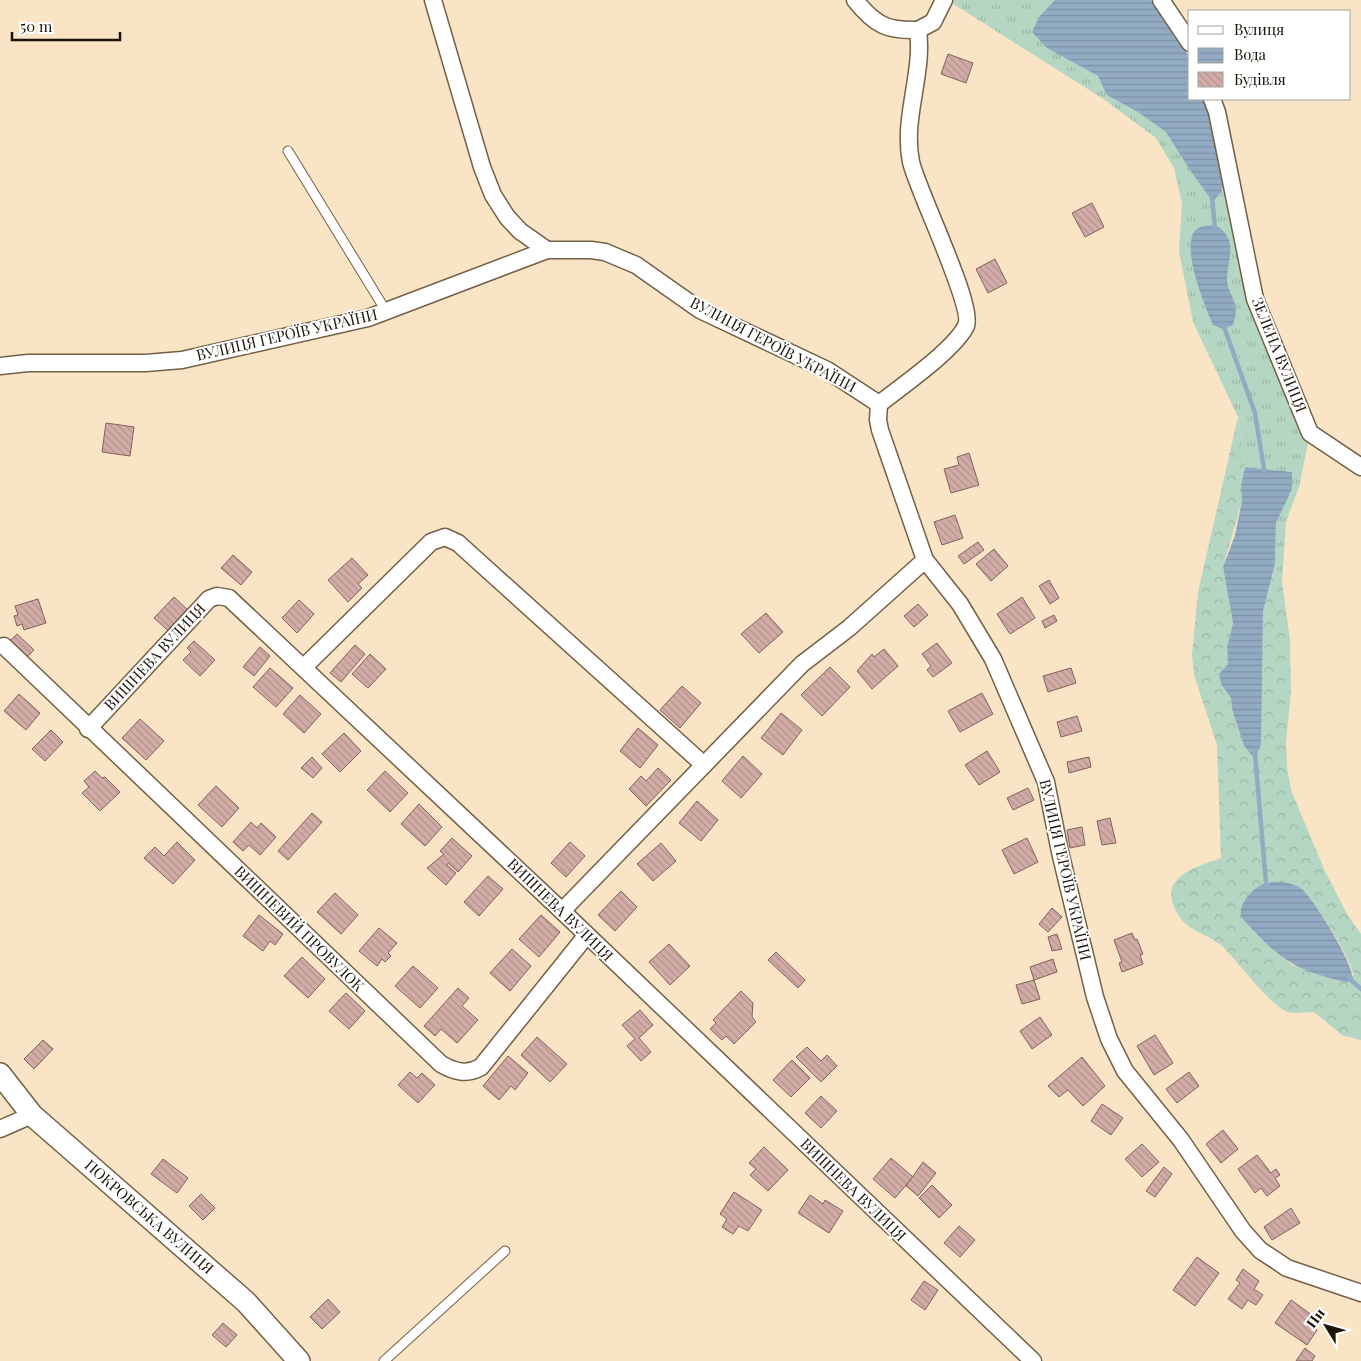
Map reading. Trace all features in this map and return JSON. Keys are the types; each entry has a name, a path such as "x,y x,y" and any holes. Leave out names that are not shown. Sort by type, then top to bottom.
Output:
{"street":[{"path":"433,0 482,167 493,195 507,217 520,231 547,250"},
{"path":"855,0 870,17 888,28 918,30 933,22 944,0"},
{"path":"1161,0 1188,40"},
{"path":"880,404 956,341 967,324 967,310 960,287 916,178 910,156 910,137 920,57 918,30"},
{"name":"ЗЕЛЕНА ВУЛИЦЯ","path":"1212,100 1217,112 1255,299 1310,433 1361,467"},
{"name":"ВУЛИЦЯ ГЕРОЇВ УКРАЇНИ","path":"0,366 28,363 164,363 350,323 386,312 547,250 591,250 621,258 650,273 700,310 827,370 880,404 880,430 925,560 960,604 993,659 1046,782 1060,852 1095,997 1109,1039 1125,1071 1182,1140 1243,1231 1260,1250 1288,1268 1361,1293"},
{"path":"304,667 431,542 445,537 458,543 704,765"},
{"path":"562,911 802,664 849,628 925,560"},
{"name":"ВИШНЕВА ВУЛИЦЯ","path":"88,729 209,599 218,596 229,598 562,911 1033,1361"},
{"name":"ВИШНЕВИЙ ПРОВУЛОК","path":"4,646 88,729 449,1069 465,1072 481,1066 586,936"},
{"name":"ПОКРОВСЬКА ВУЛИЦЯ","path":"0,1074 32,1115 246,1302 299,1361"},
{"path":"0,1128 32,1115"}],"lane":[{"path":"288,151 386,312"},
{"path":"384,1361 505,1251"}],"green space":[{"path":"947,0 1161,0 1188,40 1188,100 1212,100 1255,299 1310,433 1299,487 1286,522 1282,582 1275,564 1276,523 1292,489 1292,472 1245,467 1238,417 1193,322 1179,251 1182,204 1174,168 1156,138 1102,98"},
{"path":"1238,417 1245,467 1241,485 1242,501 1223,567 1233,623 1227,647 1228,664 1219,674 1221,684 1231,698 1232,709 1244,746 1255,759 1260,714 1263,611 1275,564 1282,582 1290,640 1291,691 1286,743 1287,767 1291,790 1324,869 1347,914 1361,934 1361,1040 1342,1035 1314,1012 1291,1013 1281,1008 1263,992 1221,945 1185,924 1173,904 1171,894 1173,885 1178,878 1194,868 1221,858 1217,745 1194,675 1192,655 1198,592","holes":["1284,882 1301,889 1315,905 1339,942 1354,975 1342,982 1292,965 1275,952 1241,917 1244,902 1249,897 1261,890"]}],"water":[{"path":"1055,0 1150,0 1177,30 1188,57 1188,100 1204,100 1222,170 1222,190 1213,202 1166,132 1138,112 1107,95 1098,76 1047,48 1032,32 1039,17"},
{"path":"1215,225 1223,230 1230,243 1227,280 1236,310 1233,325 1223,329 1213,325 1196,278 1191,252 1191,241 1194,232 1203,226"},
{"path":"1245,467 1292,472 1292,489 1276,523 1275,564 1263,611 1261,744 1255,759 1244,746 1232,709 1231,698 1221,684 1219,674 1228,664 1227,647 1233,623 1223,567 1235,535 1242,501 1241,485"},
{"path":"1269,882 1284,882 1302,889 1316,906 1348,962 1353,981 1343,982 1326,977 1288,961 1269,946 1241,917 1244,901 1252,891"}],"building":[{"path":"948,54 973,63 966,83 941,74"},
{"path":"1092,203 1104,227 1085,237 1072,213"},
{"path":"995,259 1007,283 988,293 976,269"},
{"path":"106,423 134,427 130,456 102,452"},
{"path":"969,453 979,485 951,493 944,469 959,465 957,457"},
{"path":"955,515 963,538 942,545 934,522"},
{"path":"978,542 984,550 964,564 958,556"},
{"path":"994,549 1008,566 991,581 976,564"},
{"path":"233,555 252,572 241,585 221,568"},
{"path":"352,558 368,575 358,584 362,588 348,602 328,580"},
{"path":"1049,580 1059,598 1050,604 1039,586"},
{"path":"174,597 191,613 172,634 154,618"},
{"path":"1022,597 1035,618 1010,634 997,614"},
{"path":"38,599 46,623 24,630 22,624 17,626 14,616 18,615 15,606"},
{"path":"299,600 314,614 297,633 282,618"},
{"path":"918,604 928,615 914,627 904,616"},
{"path":"766,613 783,632 759,653 741,634"},
{"path":"1054,615 1057,621 1045,628 1042,621"},
{"path":"17,634 34,650 26,658 9,642"},
{"path":"194,641 215,660 200,676 183,660 191,652 187,648"},
{"path":"937,643 952,663 933,677 927,670 931,666 922,654"},
{"path":"355,645 365,654 341,682 330,673"},
{"path":"260,647 270,656 254,676 243,667"},
{"path":"884,649 898,666 872,689 857,671 872,654 874,657"},
{"path":"370,654 386,669 368,688 352,674"},
{"path":"830,667 850,687 822,716 801,695"},
{"path":"270,668 293,688 276,707 253,687"},
{"path":"1071,668 1076,683 1048,692 1043,676"},
{"path":"682,686 701,703 680,728 660,710"},
{"path":"982,693 993,714 960,732 948,711"},
{"path":"19,694 40,713 26,730 4,711"},
{"path":"300,695 321,714 304,733 283,714"},
{"path":"781,713 802,730 783,755 761,738"},
{"path":"1077,716 1082,731 1061,737 1057,722"},
{"path":"140,719 164,741 146,760 122,738"},
{"path":"638,728 658,745 640,768 620,751"},
{"path":"51,730 63,742 45,761 32,749"},
{"path":"344,733 361,751 340,772 322,754"},
{"path":"987,751 1000,772 979,785 965,765"},
{"path":"743,756 762,774 741,798 722,781"},
{"path":"312,757 322,768 313,778 301,768"},
{"path":"1089,757 1091,767 1069,773 1067,762"},
{"path":"658,768 671,780 646,806 629,789 641,776 646,781"},
{"path":"95,771 102,778 105,777 120,792 100,811 82,793 89,787 84,781"},
{"path":"385,771 408,793 390,812 367,790"},
{"path":"216,786 239,808 222,827 198,805"},
{"path":"1028,788 1034,800 1013,810 1007,798"},
{"path":"697,801 718,820 701,841 679,823"},
{"path":"419,804 442,827 425,846 401,824"},
{"path":"312,813 322,822 288,860 278,851"},
{"path":"1110,818 1116,843 1102,845 1097,821"},
{"path":"251,822 257,828 261,823 276,837 260,855 249,845 243,851 233,842"},
{"path":"1082,827 1085,845 1070,848 1067,830"},
{"path":"452,838 472,856 458,872 448,863 447,865 456,873 446,885 427,868 444,854 440,851"},
{"path":"1027,838 1038,862 1014,874 1002,850"},
{"path":"177,842 195,860 173,884 144,858 155,847 164,856"},
{"path":"570,842 585,856 566,877 551,863"},
{"path":"661,843 676,861 653,881 637,864"},
{"path":"488,876 503,889 479,916 464,902"},
{"path":"621,891 637,907 615,931 598,915"},
{"path":"335,893 358,915 341,934 317,912"},
{"path":"1052,908 1062,917 1048,932 1039,924"},
{"path":"259,915 283,934 275,945 270,941 263,951 243,936"},
{"path":"541,915 560,932 539,957 519,939"},
{"path":"379,928 397,943 388,953 391,956 385,962 382,959 377,966 359,951"},
{"path":"1132,933 1135,940 1137,939 1143,954 1140,955 1143,964 1122,972 1119,963 1122,962 1114,940"},
{"path":"1057,934 1062,949 1052,951 1048,937"},
{"path":"669,944 690,966 670,985 649,962"},
{"path":"512,949 531,966 510,991 490,973"},
{"path":"776,952 805,980 798,988 768,960"},
{"path":"302,957 325,979 308,998 284,976"},
{"path":"1053,959 1057,972 1034,980 1030,967"},
{"path":"413,966 438,988 420,1008 395,986"},
{"path":"1034,980 1040,999 1022,1004 1016,985"},
{"path":"458,988 469,998 462,1006 478,1020 457,1043 441,1029 435,1036 424,1026"},
{"path":"741,991 753,1003 752,1017 756,1022 734,1044 726,1036 722,1040 710,1029 716,1023 713,1020"},
{"path":"346,993 365,1011 349,1029 329,1011"},
{"path":"640,1010 653,1025 639,1038 651,1052 641,1061 627,1046 635,1039 622,1025"},
{"path":"1040,1017 1052,1035 1032,1049 1020,1031"},
{"path":"1155,1035 1173,1063 1154,1075 1137,1046"},
{"path":"537,1037 567,1064 550,1082 521,1055"},
{"path":"43,1040 53,1049 34,1069 24,1059"},
{"path":"807,1047 821,1061 827,1055 837,1066 821,1082 796,1057"},
{"path":"508,1056 528,1073 515,1090 511,1086 499,1100 483,1086"},
{"path":"1082,1057 1105,1086 1083,1106 1068,1090 1059,1097 1048,1086"},
{"path":"792,1060 810,1078 791,1097 773,1080"},
{"path":"410,1072 417,1078 422,1073 435,1085 418,1103 398,1085"},
{"path":"1189,1072 1199,1086 1177,1103 1166,1089"},
{"path":"821,1096 837,1111 821,1128 805,1113"},
{"path":"1102,1104 1123,1118 1111,1135 1091,1121"},
{"path":"1223,1130 1238,1149 1221,1163 1206,1144"},
{"path":"1142,1144 1159,1162 1142,1177 1125,1159"},
{"path":"764,1147 788,1170 768,1191 750,1175 756,1169 749,1163"},
{"path":"1257,1155 1271,1173 1276,1169 1280,1175 1275,1178 1280,1186 1267,1196 1261,1188 1255,1193 1238,1169"},
{"path":"891,1158 913,1177 895,1198 873,1179"},
{"path":"163,1159 188,1178 177,1193 151,1174"},
{"path":"923,1162 936,1173 918,1196 906,1186"},
{"path":"1164,1167 1172,1174 1155,1197 1146,1191"},
{"path":"932,1185 952,1205 939,1218 919,1198"},
{"path":"734,1192 762,1210 748,1231 739,1226 733,1234 722,1227 727,1219 720,1214"},
{"path":"201,1194 215,1208 203,1220 189,1206"},
{"path":"810,1195 823,1204 825,1200 843,1211 829,1233 798,1213"},
{"path":"1291,1208 1300,1223 1272,1240 1264,1227"},
{"path":"959,1226 975,1240 960,1257 944,1243"},
{"path":"1197,1257 1219,1273 1195,1306 1173,1290"},
{"path":"1243,1269 1259,1281 1254,1289 1263,1295 1256,1305 1248,1300 1242,1309 1228,1299 1240,1283 1236,1280"},
{"path":"924,1281 938,1290 925,1310 911,1300"},
{"path":"328,1299 340,1312 322,1329 310,1317"},
{"path":"1291,1300 1316,1318 1311,1325 1317,1330 1307,1345 1275,1323"},
{"path":"223,1323 237,1335 226,1347 212,1335"},
{"path":"1305,1348 1315,1356 1312,1361 1296,1361"}],"waterway":[{"path":"1212,197 1215,229"},
{"path":"1223,324 1255,413 1265,475"},
{"path":"1255,754 1266,883 1269,887"},
{"path":"1349,978 1361,989"}]}
